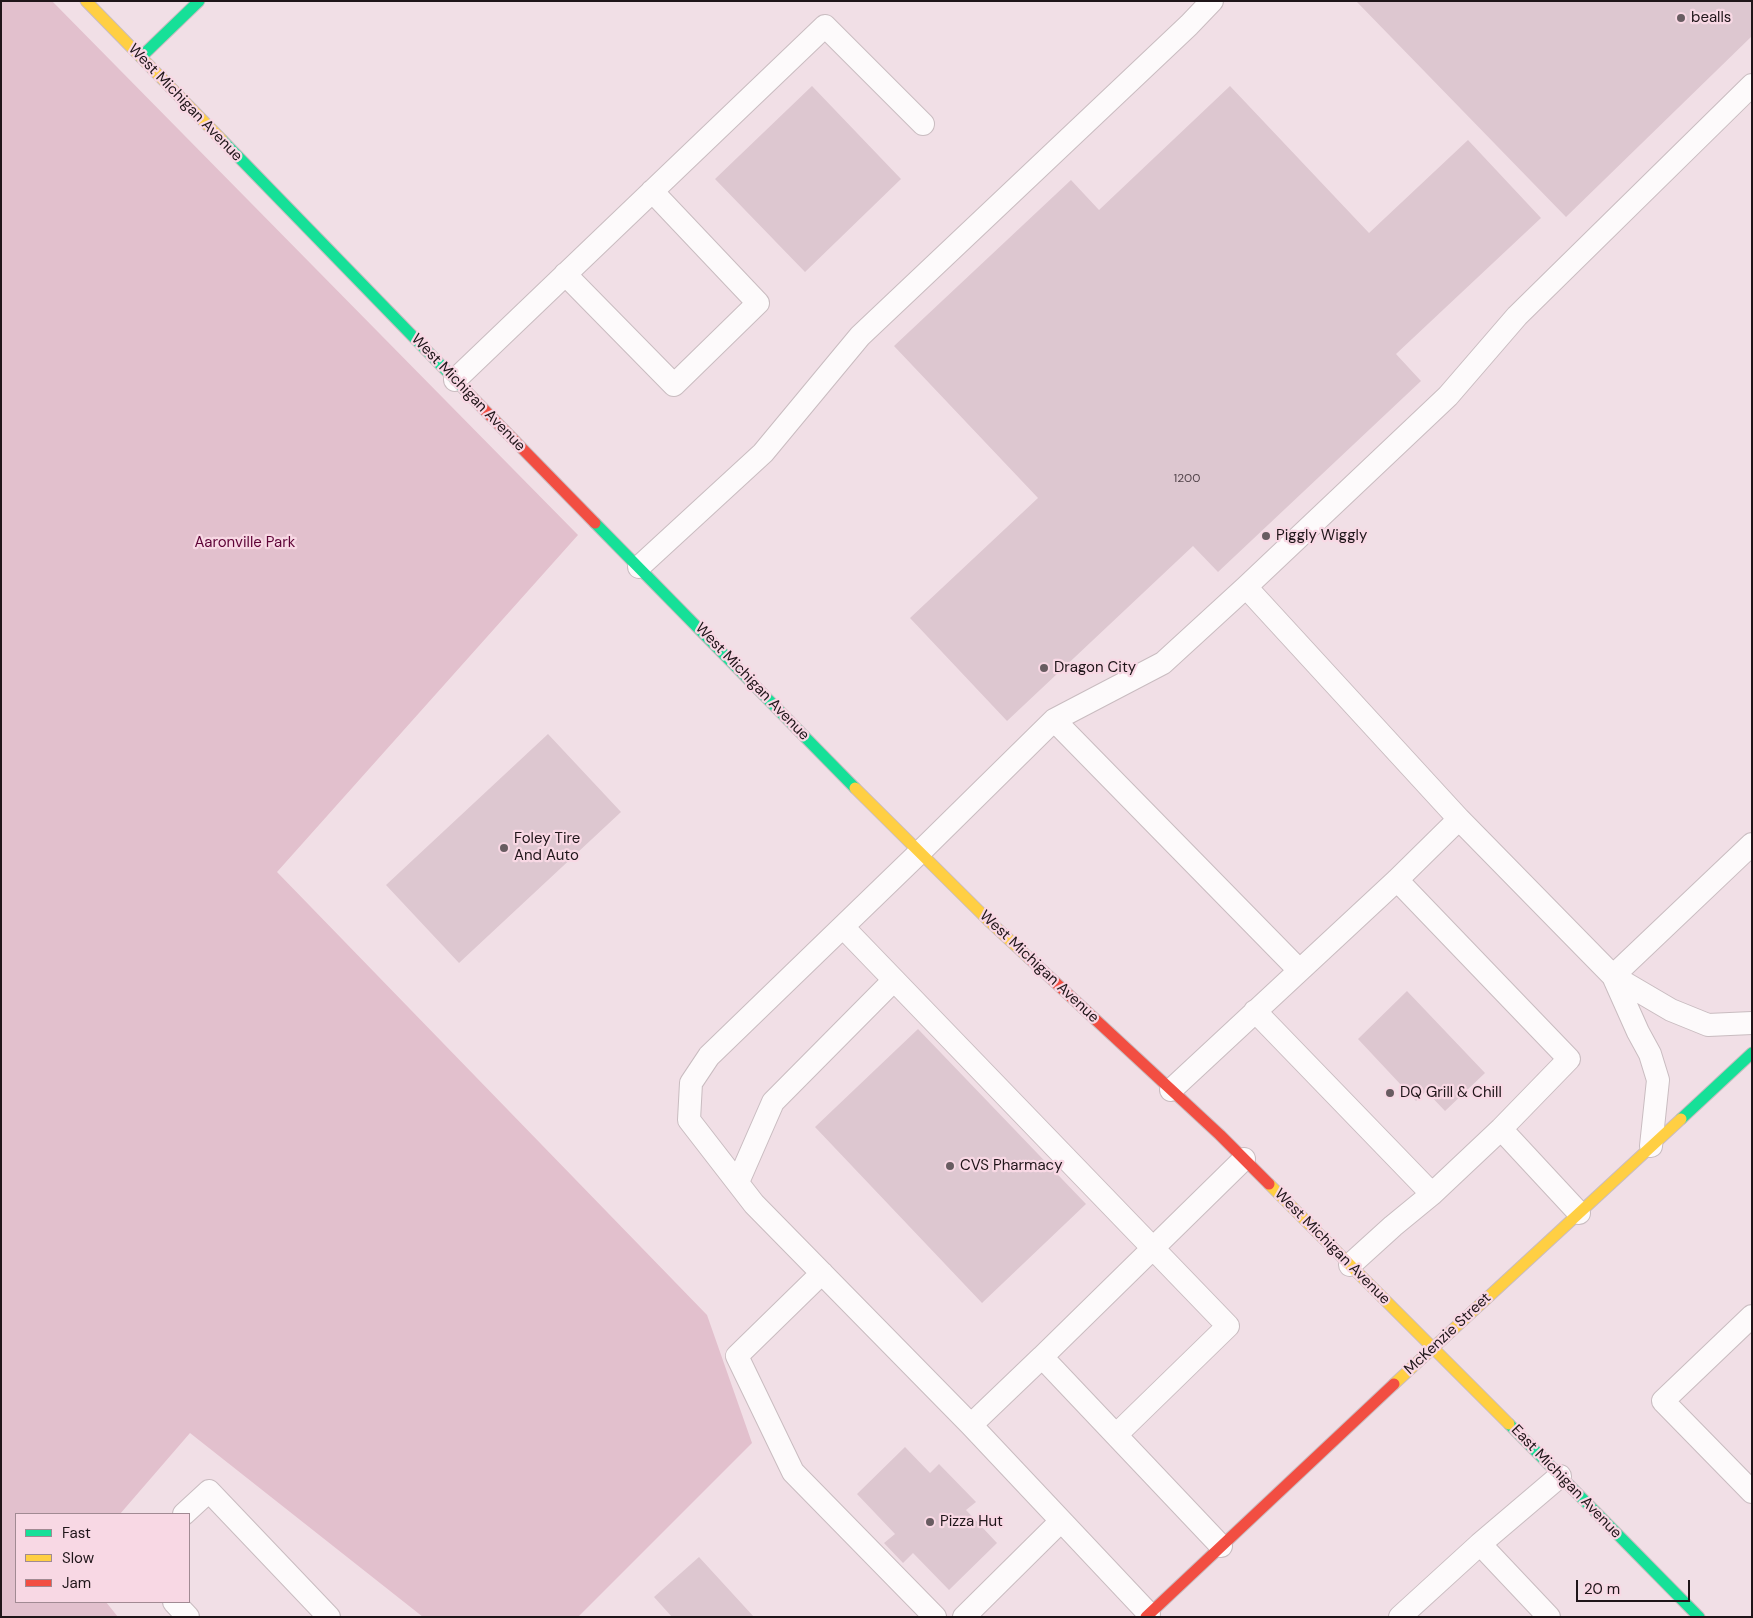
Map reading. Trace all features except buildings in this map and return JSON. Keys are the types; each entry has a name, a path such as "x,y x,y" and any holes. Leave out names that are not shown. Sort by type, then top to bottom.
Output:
{"street":[{"name":"West Michigan Avenue","path":"86,1 454,380 989,922 1244,1159 1433,1348"},
{"path":"141,58 199,1"},
{"name":"McKenzie Street","path":"1148,1615 1752,1053"},
{"name":"East Michigan Avenue","path":"1433,1348 1699,1617"}],"lane":[{"path":"639,567 763,453 860,336 1189,25 1212,1"},
{"path":"454,380 825,26 923,124"},
{"path":"1148,1615 971,1425 754,1204 689,1120 691,1083 709,1056 1054,720 1163,663 1246,587 1448,396 1517,316 1752,84"},
{"path":"565,274 674,385 758,303 652,191"},
{"path":"1246,587 1459,819 1613,976 1670,1010 1708,1025 1752,1023"},
{"path":"1054,720 1299,970"},
{"path":"1171,1090 1397,880 1459,819"},
{"path":"1613,976 1752,844"},
{"path":"1350,1265 1432,1194 1501,1129 1569,1059 1397,880"},
{"path":"843,927 1228,1326 1116,1435"},
{"path":"1613,976 1650,1054 1658,1080 1651,1146"},
{"path":"738,1182 773,1102 894,980"},
{"path":"1255,1012 1432,1194"},
{"path":"1501,1129 1579,1213"},
{"path":"971,1425 1244,1159"},
{"path":"822,1273 736,1356 793,1472 935,1617"},
{"path":"1752,1316 1663,1401 1752,1492"},
{"path":"1042,1357 1221,1546"},
{"path":"1400,1617 1480,1544 1560,1476"},
{"path":"185,1513 208,1491 329,1617"},
{"path":"964,1617 1061,1521"},
{"path":"1480,1544 1549,1617"},
{"path":"175,1603 188,1617"}],"green space":[{"name":"Aaronville Park","path":"1,1 52,1 578,535 277,872 707,1315 752,1443 578,1617 423,1617 190,1433 121,1513 15,1513 15,1603 107,1603 118,1617 1,1617"}],"traffic: fast":[{"path":"141,57 199,1"},
{"path":"222,140 466,391"},
{"path":"595,523 855,788"},
{"path":"1681,1119 1752,1053"},
{"path":"1509,1424 1699,1617"}],"traffic: slow":[{"path":"86,1 222,140"},
{"path":"855,788 1029,958"},
{"path":"1394,1384 1681,1119"},
{"path":"1269,1184 1509,1424"}],"traffic: jam":[{"path":"466,391 595,523"},
{"path":"1029,958 1220,1135 1269,1184"},
{"path":"1146,1617 1394,1384"}],"place":[{"name":"bealls","path":"1681,18"},
{"name":"Piggly Wiggly","path":"1266,536"},
{"name":"Dragon City","path":"1044,668"},
{"name":"Foley Tire And Auto","path":"504,848"},
{"name":"DQ Grill & Chill","path":"1390,1093"},
{"name":"CVS Pharmacy","path":"950,1166"},
{"name":"Pizza Hut","path":"930,1522"}]}
